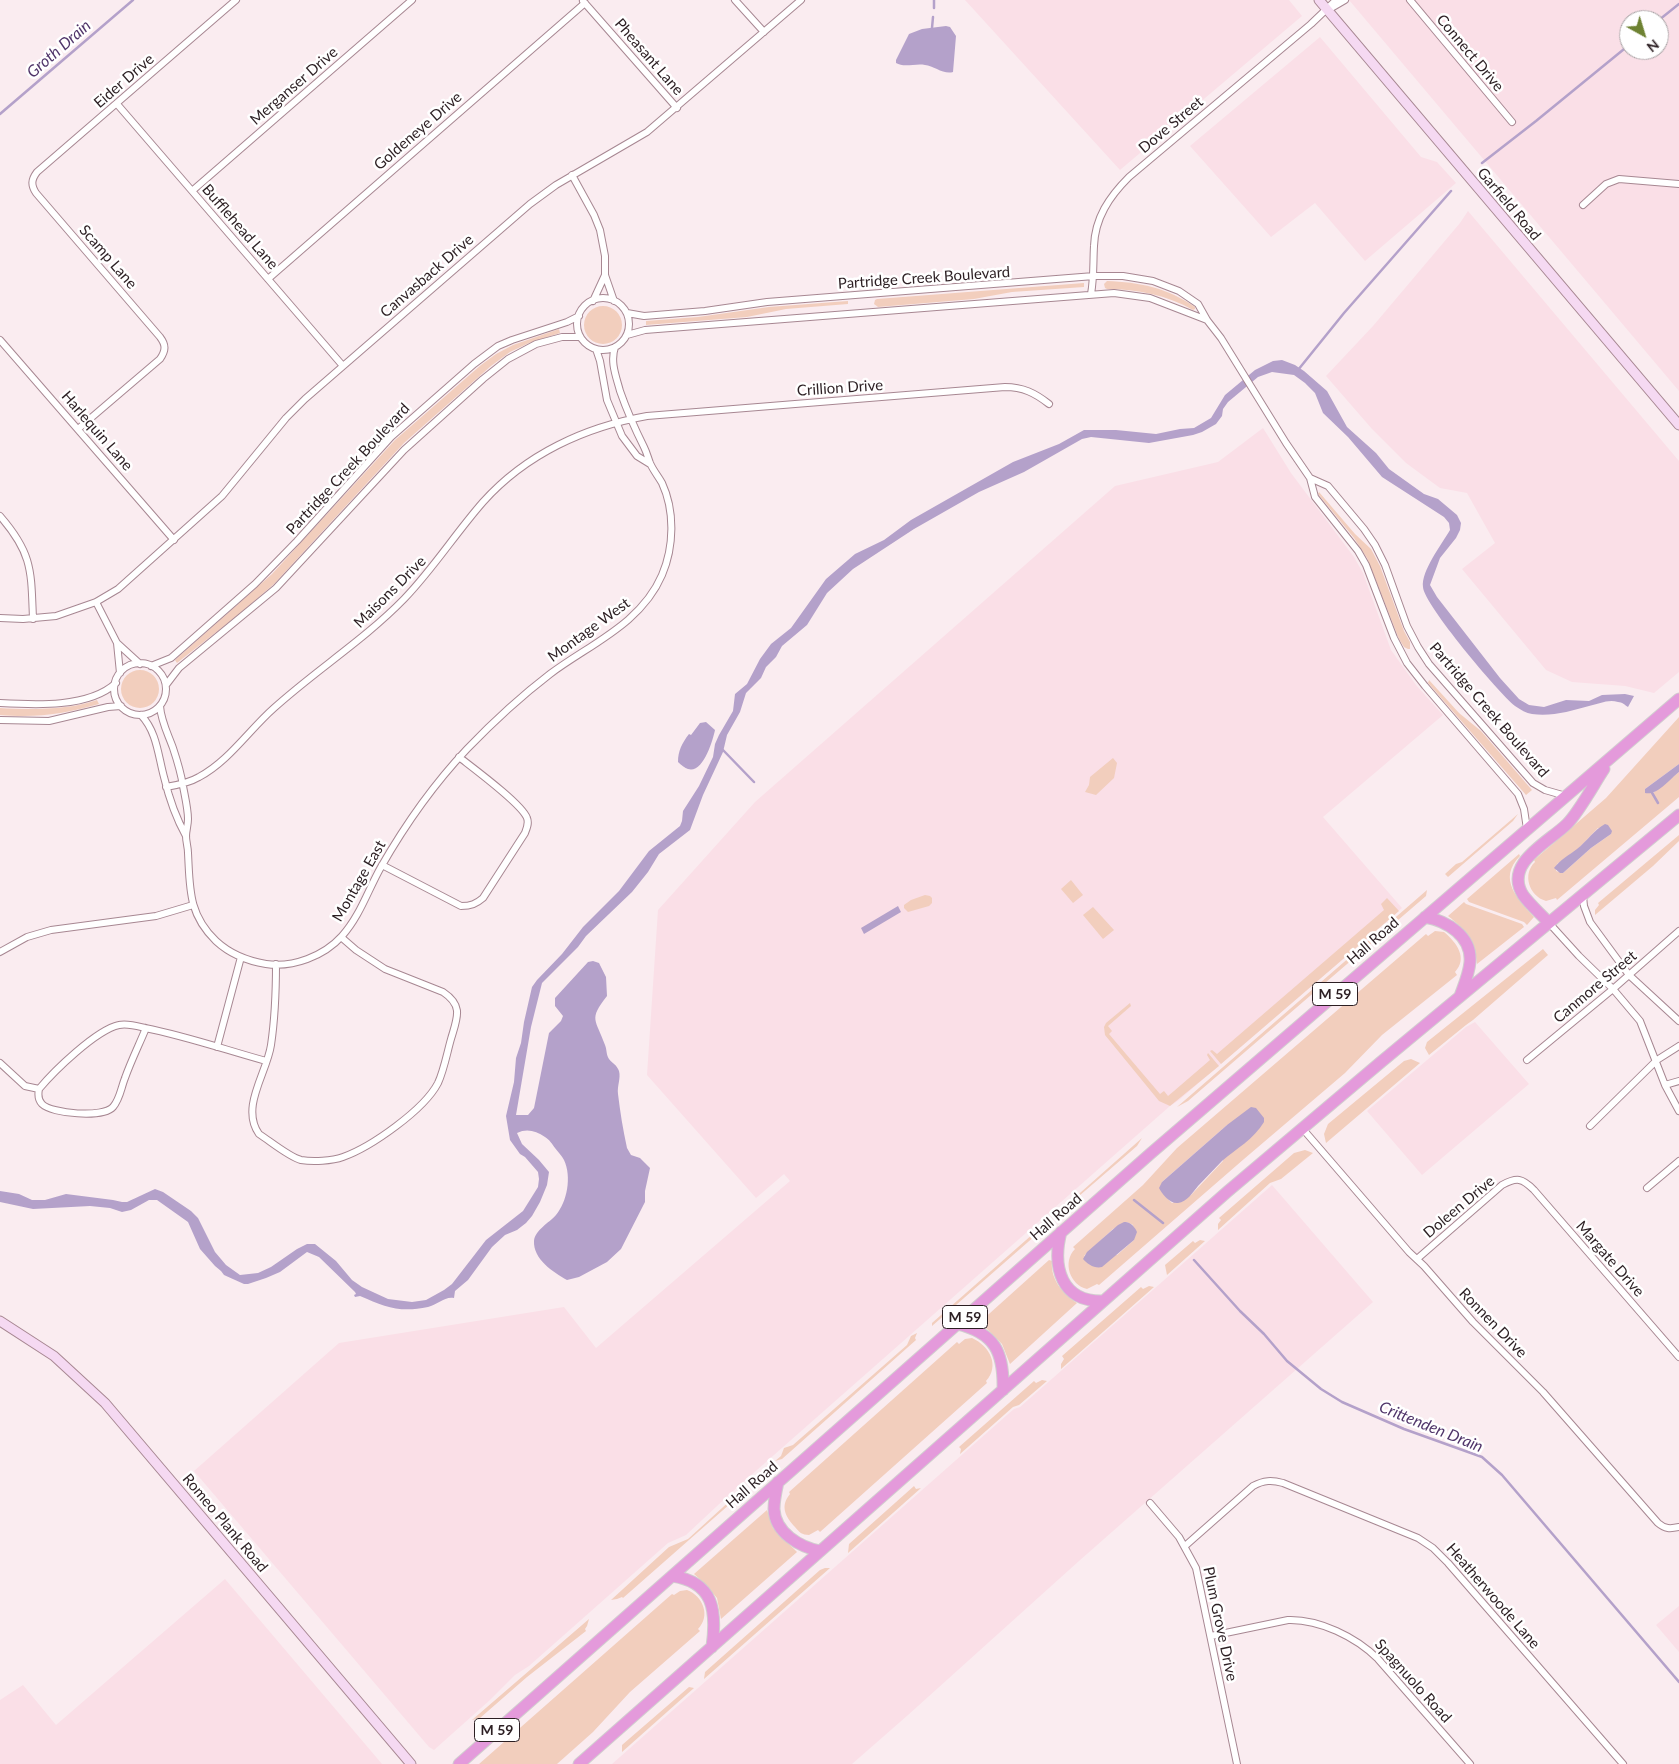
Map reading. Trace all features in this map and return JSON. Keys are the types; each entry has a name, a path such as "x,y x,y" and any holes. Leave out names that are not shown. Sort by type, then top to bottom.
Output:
{"highway":[{"name":"Hall Road","path":"459,1764 1061,1232 1679,699"},
{"path":"1550,923 1523,895 1518,880 1521,864 1569,822 1612,757"},
{"path":"579,1764 1103,1301 1302,1128 1679,816"},
{"path":"1425,917 1453,927 1466,943 1470,965 1460,997"},
{"path":"1061,1232 1057,1264 1062,1279 1067,1287 1079,1297 1093,1301 1103,1301"},
{"path":"956,1324 983,1333 997,1349 1003,1367 1002,1390"},
{"path":"778,1482 774,1509 779,1524 796,1542 810,1549 820,1550"},
{"path":"672,1576 693,1582 700,1587 710,1601 715,1620 712,1647"}],"main road":[{"name":"Garfield Road","path":"1319,0 1679,425"},
{"name":"Romeo Plank Road","path":"0,1321 54,1356 104,1403 411,1764"}],"street":[{"name":"Eider Drive","path":"32,182 37,172 236,0"},
{"path":"399,0 405,7"},
{"name":"Merganser Drive","path":"192,191 412,0"},
{"path":"736,0 764,32"},
{"name":"Canvasback Drive","path":"0,618 33,619 69,613 96,602 118,589 222,496 294,410 530,204 572,175 634,141 677,108 801,0"},
{"name":"Dove Street","path":"1091,294 1097,225 1104,207 1119,187 1327,10 1336,0"},
{"name":"Dove Street","path":"1327,10 1345,0"},
{"name":"Connect Drive","path":"1410,0 1512,122"},
{"name":"Pheasant Lane","path":"584,2 677,108"},
{"name":"Goldeneye Drive","path":"268,278 584,2"},
{"name":"Bufflehead Lane","path":"117,104 343,366"},
{"path":"572,175 600,230 605,256 605,275 614,301"},
{"path":"1583,205 1606,184 1619,179 1679,184"},
{"name":"Scamp Lane","path":"32,182 32,188 36,193 160,337 166,348 160,358 78,429"},
{"path":"592,301 605,275"},
{"name":"Partridge Creek Boulevard","path":"627,314 644,316 705,311 767,302 1094,276 1140,278 1166,285 1179,291 1198,304 1207,320 1218,333 1286,443 1310,478 1315,497 1348,538 1366,565 1389,628 1402,654 1425,686 1518,794 1524,808 1527,829"},
{"name":"Partridge Creek Boulevard","path":"627,335 645,330 1091,294 1126,294 1150,298 1207,320"},
{"path":"603,298 614,301 627,314 629,324 627,335 622,342 609,350 596,349 587,345 580,337 578,330 579,316 587,304 592,301 603,298"},
{"name":"Partridge Creek Boulevard","path":"151,666 171,658 255,584 297,541 391,437 474,364 498,346 579,316"},
{"name":"Partridge Creek Boulevard","path":"166,685 180,668 276,588 404,450 483,379 508,359 536,344 562,337 580,337"},
{"name":"Harlequin Lane","path":"0,340 174,540"},
{"name":"Montage West","path":"459,757 512,706 557,669 630,619 652,594 666,564 672,524 666,495 663,484 650,464 646,450 630,420 614,370 612,360 615,347"},
{"name":"Montage West","path":"596,349 600,361 604,388 615,422 628,445 638,456 650,464"},
{"name":"Crillion Drive","path":"630,420 647,416 1005,387 1022,388 1033,392 1049,404"},
{"name":"Maisons Drive","path":"166,787 200,777 217,764 274,708 378,624 436,563 474,512 507,479 528,462 553,447 587,432 615,422 630,420"},
{"name":"Partridge Creek Boulevard","path":"1310,478 1328,486 1375,545 1385,565 1407,626 1430,664 1533,783 1545,790 1566,796"},
{"path":"0,516 20,541 28,560 32,583 33,619"},
{"path":"96,602 117,643 140,664"},
{"path":"117,643 120,673"},
{"path":"140,664 151,666 161,674 166,685 165,696 160,706 151,712 141,715 130,713 121,706 116,698 116,683 120,673 128,666 140,664"},
{"path":"0,703 37,704 87,699 104,692 116,683"},
{"path":"0,720 48,721 108,707 121,706"},
{"name":"Montage East","path":"160,706 161,719 174,752 183,783 188,819 186,836 189,888 193,905 203,925 222,946 241,957 260,963 291,963 309,958 320,953 341,937 356,916 382,865 420,806 459,757"},
{"name":"Montage East","path":"141,715 149,724 154,734 166,787 178,822 186,836"},
{"path":"382,865 461,906 477,904 483,898 525,833 528,826 527,818 519,806 459,757"},
{"path":"1583,896 1584,906 1590,922 1629,975 1679,1021"},
{"path":"0,952 27,937 51,930 156,916 193,905"},
{"path":"1550,923 1579,956 1613,989 1640,1021 1665,1084 1679,1112"},
{"name":"Canmore Street","path":"1527,1060 1613,989 1679,931"},
{"path":"276,964 276,1001 272,1038 254,1104 252,1119 255,1128 259,1134 299,1160 312,1161 342,1158 384,1136 426,1099 438,1083 458,1015 452,998 443,992 385,969 356,950 341,937"},
{"path":"217,1047 241,957"},
{"path":"146,1028 119,1098 112,1109 101,1113 83,1114 55,1109 43,1105 40,1101 39,1089 48,1079 73,1055 106,1030 119,1025 146,1028 164,1031 266,1061"},
{"path":"1590,1126 1657,1060 1679,1046"},
{"path":"0,1063 25,1086 39,1089"},
{"path":"1665,1084 1679,1081"},
{"name":"Ronnen Drive","path":"1302,1128 1473,1322 1544,1392 1658,1523 1671,1529 1679,1527"},
{"path":"1647,1188 1679,1162"},
{"name":"Doleen Drive","path":"1417,1259 1502,1185 1511,1180 1520,1179"},
{"name":"Margate Drive","path":"1520,1179 1528,1183 1679,1357"},
{"name":"Heatherwoode Lane","path":"1185,1546 1253,1486 1269,1481 1283,1484 1418,1538 1434,1548 1448,1563 1622,1764"},
{"name":"Plum Grove Drive","path":"1150,1502 1185,1546 1196,1568 1237,1764"},
{"name":"Spagnuolo Road","path":"1211,1636 1288,1620 1297,1620 1316,1624 1353,1638 1378,1659 1470,1764"}],"shaded area":[{"path":"965,0 1289,0 1302,16 1120,170"},
{"path":"1349,0 1679,0 1679,391"},
{"path":"950,27 956,36 953,72 946,72 925,65 903,65 896,63 909,34 922,29"},
{"path":"1320,37 1421,157 1437,162 1456,183 1365,261 1315,203 1271,237 1190,146"},
{"path":"1468,211 1679,461 1679,672 1654,693 1625,686 1572,682 1546,670 1462,569 1495,543 1467,493 1440,488 1406,463 1372,429 1326,376 1373,326"},
{"path":"1107,281 1153,287 1185,300 1195,309 1193,310 1173,300 1152,294 1107,289 1104,284"},
{"path":"1084,283 1084,287 1012,292 974,299 878,307 874,304 877,299"},
{"path":"848,301 848,304 786,309 747,317 646,325 646,321 698,317 769,307"},
{"path":"603,306 616,312 622,325 616,338 603,344 590,338 584,325 590,312"},
{"path":"559,329 560,333 529,343 510,352 491,366 404,443 274,584 177,663 175,660 272,574 395,440 496,354 513,345"},
{"path":"1282,360 1304,371 1327,391 1347,427 1376,453 1389,469 1424,494 1438,499 1457,515 1461,523 1460,530 1440,558 1430,585 1437,597 1500,678 1519,699 1529,705 1544,707 1566,700 1589,701 1602,695 1625,694 1634,696 1628,707 1621,702 1611,701 1561,713 1539,715 1521,710 1506,698 1448,629 1427,597 1423,587 1425,573 1450,530 1449,523 1444,517 1382,477 1348,437 1323,413 1315,393 1305,383 1294,375 1272,372 1258,377 1228,402 1216,424 1202,432 1149,443 1091,437 1082,439 1024,472 979,492 914,529 853,569 827,593 807,625 782,646 776,657 766,667 761,678 746,693 740,712 727,735 723,752 703,795 690,830 659,854 632,892 586,936 578,947 542,983 531,1027 516,1115 528,1115 534,1108 549,1033 561,1021 563,1016 555,1006 555,998 588,962 599,963 606,977 607,996 597,1010 596,1020 608,1057 619,1071 618,1094 627,1148 631,1155 640,1158 650,1168 645,1191 645,1202 621,1249 607,1262 579,1277 567,1280 550,1269 537,1254 535,1237 560,1210 567,1189 568,1174 564,1160 550,1141 538,1133 528,1130 517,1133 522,1144 549,1172 547,1185 532,1216 517,1230 505,1235 492,1247 468,1280 455,1291 454,1298 447,1298 431,1306 418,1309 393,1308 360,1296 355,1297 355,1292 319,1257 307,1252 280,1272 244,1284 224,1275 200,1249 188,1222 157,1200 149,1200 131,1210 122,1212 110,1208 90,1206 33,1209 0,1202 0,1191 19,1194 32,1200 45,1200 66,1194 127,1202 155,1189 163,1192 198,1218 215,1252 226,1265 240,1275 258,1273 271,1267 297,1249 307,1244 315,1244 336,1261 352,1280 362,1287 388,1299 412,1302 426,1300 444,1290 452,1284 486,1240 523,1211 538,1187 538,1172 520,1154 510,1140 506,1116 514,1082 516,1058 521,1043 532,987 583,927 619,891 649,851 680,826 683,811 699,786 713,757 719,735 733,711 735,694 747,684 760,659 771,644 791,628 826,579 855,554 884,540 911,520 1013,462 1059,444 1084,430 1116,430 1156,434 1194,428 1211,418 1225,395 1255,370 1273,361"},
{"path":"1263,428 1291,473 1354,557 1363,573 1391,650 1416,685 1443,715 1323,817 1402,908 1170,1106 732,1492 686,1535 668,1543 529,1666 515,1675 434,1750 429,1747 194,1471 339,1343 564,1307 596,1348 790,1181 784,1174 756,1198 647,1075 658,910 755,802 1115,486 1218,462"},
{"path":"1319,492 1355,534 1371,549 1380,566 1404,631 1410,642 1410,649 1404,647 1399,639 1367,558 1354,538 1318,494"},
{"path":"140,670 147,671 153,676 158,682 158,696 153,702 147,707 140,708 133,707 127,702 122,696 121,689 122,682 127,676 133,671"},
{"path":"1429,680 1459,713 1481,731 1532,790 1526,795 1428,683"},
{"path":"97,700 99,704 62,713 26,716 0,715 0,708 36,709 75,706"},
{"path":"1679,717 1679,764 1645,789 1653,793 1679,772 1679,797 1557,900 1556,898 1546,901 1540,898 1532,890 1528,878 1531,867 1535,862 1534,860 1606,798","holes":["1598,828 1611,834 1591,848 1563,873 1556,871 1557,864 1577,850"]},
{"path":"706,722 715,730 710,748 698,766 688,769 678,762 681,747 689,734 691,735 700,723"},
{"path":"1113,758 1117,763 1114,778 1096,795 1085,792 1089,785 1090,777"},
{"path":"1679,764 1679,772 1663,786 1654,792 1645,793 1645,789"},
{"path":"1518,814 1513,821 1448,877 1445,874 1456,864 1462,862"},
{"path":"1605,824 1612,831 1611,834 1591,848 1563,873 1554,868 1581,846 1597,829"},
{"path":"1679,835 1679,841 1653,866 1595,915 1598,903"},
{"path":"1519,854 1520,856 1513,864 1510,873 1510,881 1516,896 1534,917 1527,925 1524,922 1469,902 1467,899"},
{"path":"1071,880 1083,895 1073,903 1061,889"},
{"path":"1427,890 1426,896 1188,1101 1177,1107"},
{"path":"925,895 932,898 932,903 929,906 908,912 904,908 904,905 911,900"},
{"path":"1387,898 1399,911 1221,1064 1210,1051 1212,1050 1217,1054 1384,910 1381,904"},
{"path":"1464,902 1522,924 1524,927 1477,964 1472,942 1465,931 1448,916"},
{"path":"898,906 901,912 864,934 861,928"},
{"path":"1093,907 1114,930 1103,939 1083,915"},
{"path":"1435,931 1444,932 1457,946 1461,961 1455,972 1457,975 1382,1035 1345,1073 1099,1285 1097,1284 1087,1289 1076,1283 1072,1278 1069,1266 1071,1254 1075,1249 1073,1247 1143,1185 1177,1148 1426,934 1428,936","holes":["1227,1125 1223,1161 1191,1195 1172,1203 1166,1197 1162,1182","1127,1222 1133,1225 1134,1240 1117,1255 1084,1256 1113,1229"]},
{"path":"1543,949 1548,955 1473,1020 1429,1055 1425,1048 1427,1042"},
{"path":"1130,1003 1131,1006 1108,1026 1112,1031 1109,1034 1160,1094 1164,1091 1168,1096 1174,1091 1210,1060 1207,1055 1208,1053 1219,1066 1170,1106 1159,1101 1105,1035 1104,1027 1106,1023"},
{"path":"1475,1022 1529,1084 1422,1175 1367,1111 1466,1027"},
{"path":"1411,1059 1420,1063 1326,1143 1324,1134 1328,1124 1404,1061"},
{"path":"1251,1107 1256,1108 1264,1118 1264,1122 1255,1134 1222,1161 1184,1201 1175,1203 1167,1198 1159,1188 1162,1182 1227,1125"},
{"path":"1142,1138 1137,1146 1063,1208"},
{"path":"1305,1150 1313,1153 1281,1179 1270,1183 1218,1230 1218,1224 1221,1220 1219,1218 1294,1153"},
{"path":"1272,1185 1373,1302 1079,1561 908,1715 852,1764 612,1764 1007,1415 1020,1407"},
{"path":"1124,1222 1134,1226 1137,1232 1134,1240 1102,1267 1094,1267 1083,1259 1087,1252"},
{"path":"1034,1233 1036,1235 932,1326 932,1323"},
{"path":"1200,1240 1205,1241 1167,1275 1165,1265 1193,1241 1195,1243"},
{"path":"1049,1260 1052,1261 1053,1274 1058,1285 1077,1303 1010,1364 1002,1344 980,1322"},
{"path":"1149,1286 1154,1287 1061,1369 1064,1359 1062,1356 1141,1287 1143,1289"},
{"path":"917,1333 916,1340 782,1459 775,1461 781,1456 784,1448 793,1445 907,1345 911,1336"},
{"path":"972,1338 984,1346 991,1357 992,1369 986,1381 987,1383 820,1532 818,1530 809,1535 799,1532 785,1511 785,1503 790,1494 789,1492 957,1342 959,1344 965,1339"},
{"path":"1042,1380 1047,1381 1019,1405 1013,1407 960,1454 961,1449 959,1447 1034,1381 1036,1383"},
{"path":"914,1486 916,1489 921,1488 848,1553 849,1544"},
{"path":"744,1488 739,1496 623,1598 611,1600 669,1547 688,1539"},
{"path":"767,1510 773,1528 797,1552 721,1619 717,1598 694,1574"},
{"path":"830,1568 704,1679 705,1672 820,1570"},
{"path":"225,1579 382,1764 0,1764 0,1700 23,1685 56,1725"},
{"path":"687,1590 697,1597 703,1607 704,1618 698,1629 700,1631 630,1692 593,1732 557,1764 479,1764 672,1594"},
{"path":"1679,1606 1679,1652 1656,1625"},
{"path":"589,1619 586,1631 527,1677 480,1718 472,1720"},
{"path":"689,1687 694,1688 622,1752 622,1745"}],"waterway":[{"name":"Groth Drain","path":"0,114 133,0"},
{"name":"Groth Drain","path":"934,0 934,8"},
{"path":"1669,12 1679,4"},
{"name":"Groth Drain","path":"932,28 933,17"},
{"path":"1482,163 1619,53"},
{"path":"1298,370 1344,313 1451,191"},
{"name":"Crittenden Drain","path":"722,749 754,782"},
{"path":"1651,791 1658,803"},
{"name":"Crittenden Drain","path":"1134,1200 1163,1223"},
{"name":"Crittenden Drain","path":"1194,1260 1287,1361 1321,1389 1342,1402 1404,1429 1482,1457 1502,1475 1679,1682"}]}
